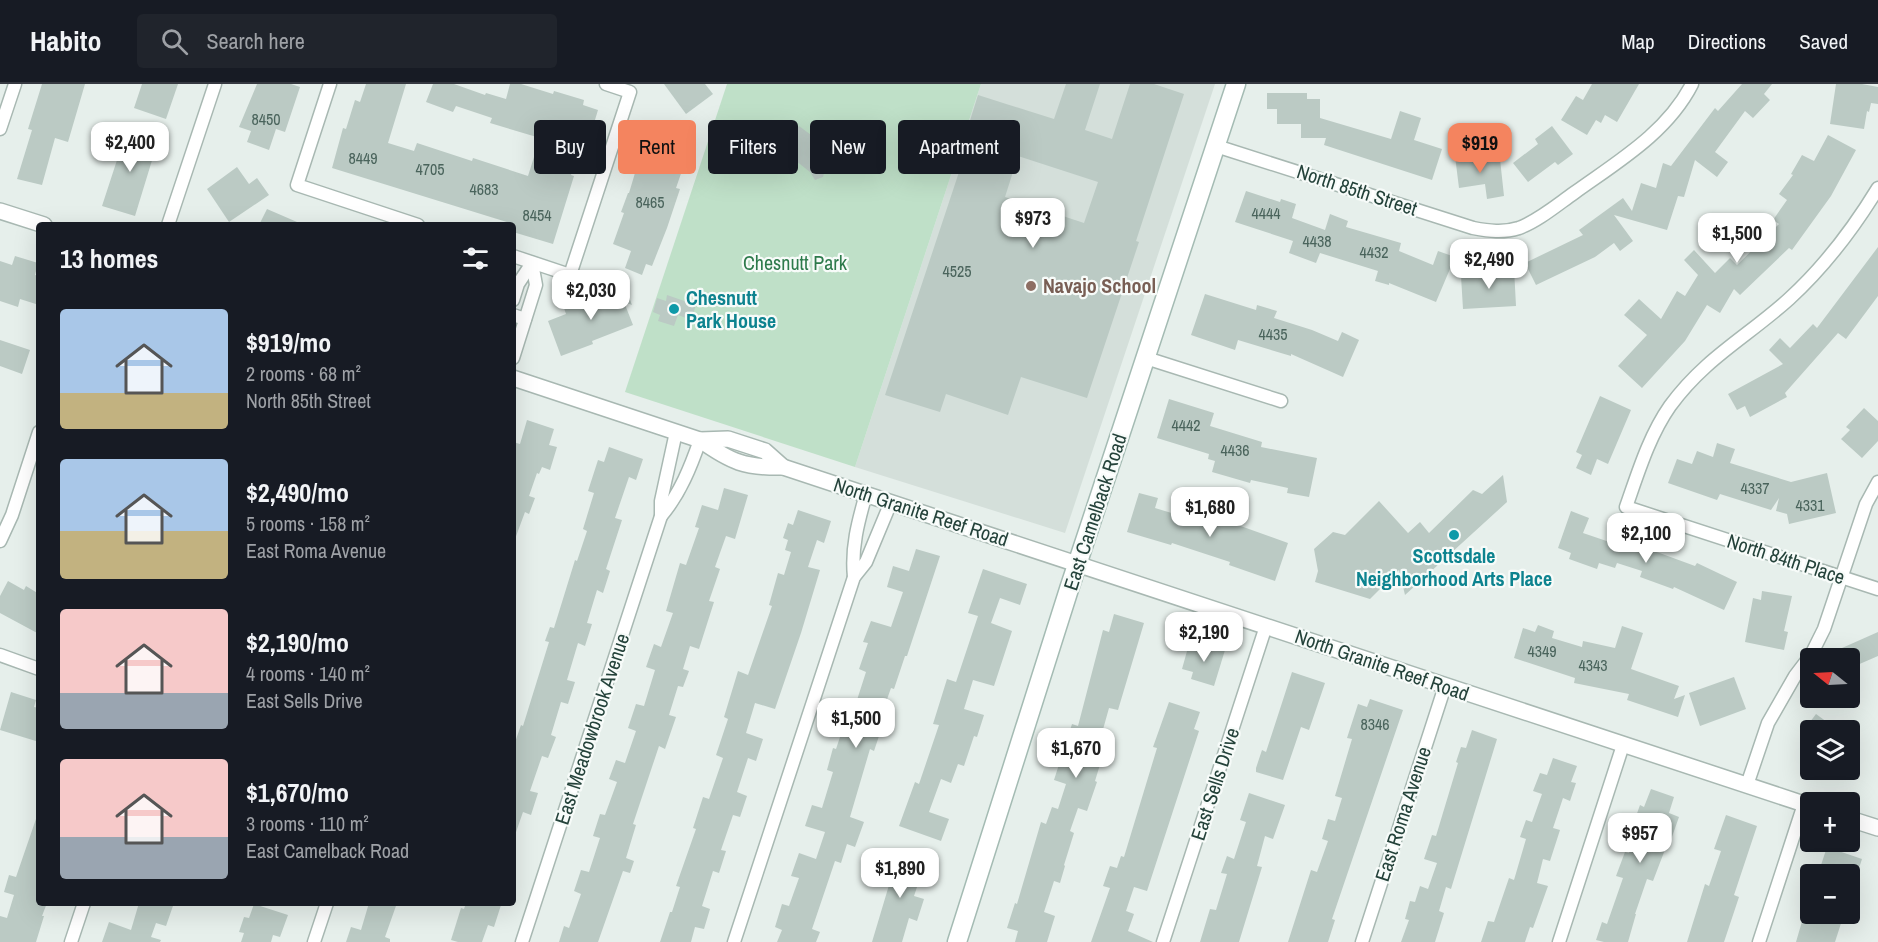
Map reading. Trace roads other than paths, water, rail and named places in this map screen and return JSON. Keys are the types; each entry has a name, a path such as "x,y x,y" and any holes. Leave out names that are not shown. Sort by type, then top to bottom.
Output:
{"main road":[{"name":"East Camelback Road","path":"957,942 1078,563 1236,84"}],"street":[{"path":"0,129 15,84"},
{"path":"169,222 215,84"},
{"path":"330,84 297,185 409,222"},
{"path":"516,257 570,275 630,92 606,84"},
{"name":"North 85th Street","path":"1216,146 1473,228 1498,232 1520,227 1546,212 1630,153 1652,135 1675,109 1692,84"},
{"name":"North 84th Place","path":"1878,188 1840,244 1815,273 1787,300 1695,375 1669,408 1643,456 1626,507 1878,589"},
{"path":"0,211 36,222"},
{"path":"516,290 532,263"},
{"path":"516,348 536,285 532,263"},
{"path":"516,316 525,319"},
{"path":"1146,358 1281,401"},
{"name":"North Granite Reef Road","path":"516,379 700,440 724,457 757,468 783,466 1800,803"},
{"name":"East Meadowbrook Avenue","path":"662,516 661,501 676,432"},
{"name":"East Meadowbrook Avenue","path":"522,942 662,516 672,504 692,464 700,440"},
{"path":"0,541 12,515 36,441"},
{"path":"1747,785 1768,723 1791,683 1811,655 1824,629 1866,504 1878,482"},
{"path":"854,577 852,556 866,494"},
{"path":"734,942 854,577 866,562 891,502"},
{"name":"East Sells Drive","path":"1163,942 1266,626"},
{"path":"0,655 36,668"},
{"name":"East Roma Avenue","path":"1362,942 1444,686"},
{"path":"1559,942 1623,745"},
{"path":"1860,822 1878,828"},
{"path":"1759,942 1800,825"},
{"path":"71,942 83,906"},
{"path":"314,942 326,906"}],"place":[{"name":"Navajo School","path":"1031,286"},
{"name":"Chesnutt Park House","path":"674,309"},
{"name":"Scottsdale Neighborhood Arts Place","path":"1454,535"}],"park label":[{"name":"Chesnutt Park","path":"795,263"}]}
